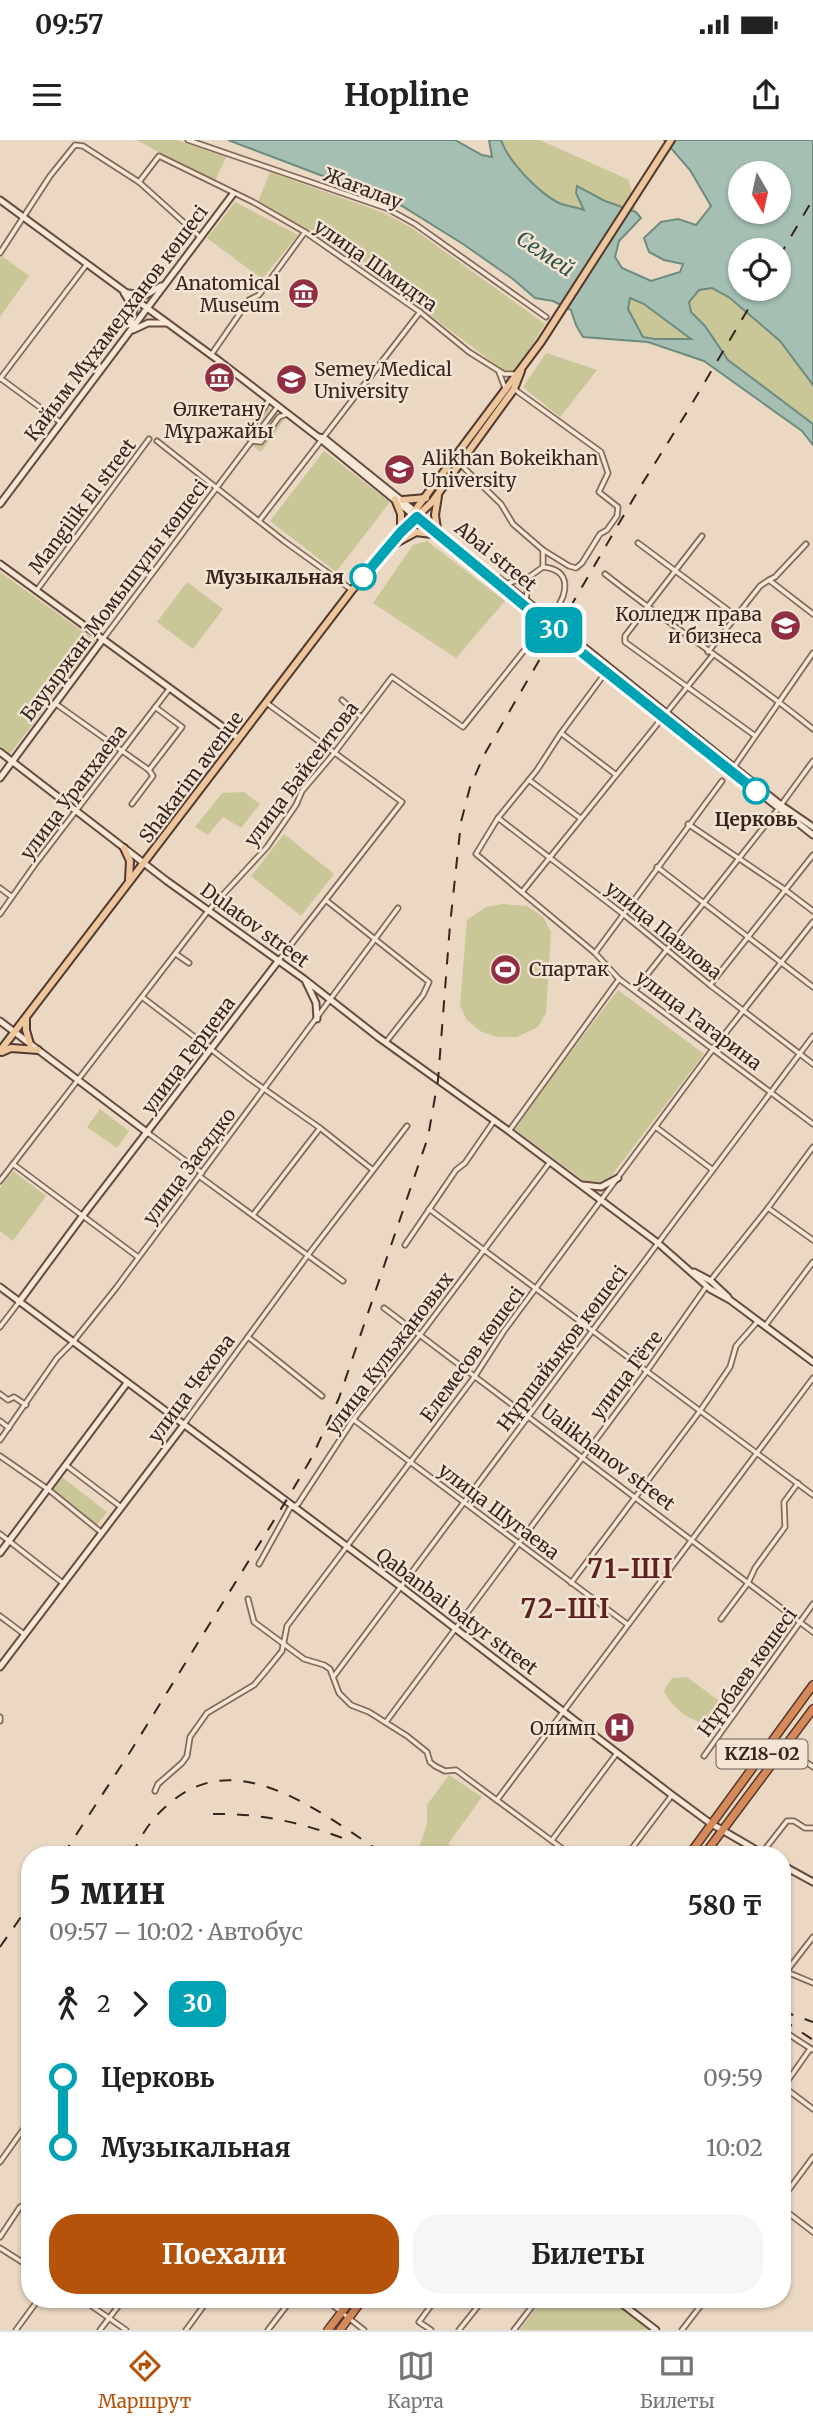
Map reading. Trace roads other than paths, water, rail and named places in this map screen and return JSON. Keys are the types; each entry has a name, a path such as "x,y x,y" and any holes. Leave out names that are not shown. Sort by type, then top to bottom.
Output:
{"highway":[{"name":"KZ18-02","path":"695,1846 813,1685"},
{"name":"KZ18-02","path":"710,1846 813,1709"},
{"path":"328,2330 344,2308"},
{"path":"340,2330 357,2308"}],"main road":[{"name":"Shakarim avenue","path":"417,513 425,498 541,342 671,140"},
{"name":"Shakarim avenue","path":"0,1052 238,738 268,704 279,685 352,590 408,523 439,493 514,390 521,371"},
{"path":"389,546 416,532 439,532 435,515 439,493"},
{"path":"401,532 399,499 425,498"},
{"path":"124,848 130,861 129,881"},
{"path":"27,1017 26,1030 30,1044"},
{"path":"0,1052 11,1048 38,1050"}],"street":[{"name":"Жағалау","path":"188,140 386,208 415,224 546,317"},
{"path":"0,253 50,176 75,145 83,146 139,182 199,236"},
{"name":"улица Шмидта","path":"139,182 159,156 253,202 305,232 420,312 469,352 498,371"},
{"name":"Қайым Мұхамедханов көшесі","path":"0,503 233,194"},
{"name":"Abai street","path":"0,200 322,439 417,513 606,672 734,767 779,807 813,827"},
{"path":"211,355 251,297 259,295 305,232"},
{"path":"62,424 0,379 87,264"},
{"path":"122,290 138,296 165,285"},
{"path":"122,290 134,309 130,331"},
{"path":"259,520 420,312"},
{"path":"130,331 148,323 168,323"},
{"path":"498,371 510,375 521,371"},
{"path":"498,371 505,389"},
{"path":"459,464 501,503 513,524 543,550 569,566 576,568 582,563 600,534 607,530 617,516 618,507 599,492 608,473 601,452 514,390"},
{"path":"269,399 269,404 248,433 253,442 261,442 279,417 287,414"},
{"path":"253,442 278,406"},
{"name":"Mangilik El street","path":"37,590 149,439"},
{"path":"157,441 352,590"},
{"name":"Бауыржан Момышұлы көшесі","path":"0,778 253,442"},
{"name":"Abai street","path":"439,532 813,835"},
{"path":"702,536 625,636 625,642 754,735"},
{"path":"638,544 736,616"},
{"path":"708,652 767,581 775,577 806,544"},
{"path":"505,584 529,577 543,567 543,550"},
{"path":"0,564 238,738"},
{"name":"улица Байсеитова","path":"0,1181 208,911 267,847 296,805 302,790 336,751 392,677 463,727 562,600 566,586 560,573 543,567"},
{"path":"605,574 708,652 779,701 813,729"},
{"path":"526,600 529,577"},
{"path":"767,581 813,614"},
{"path":"734,767 813,653"},
{"path":"522,892 713,655"},
{"path":"498,818 537,770 606,672"},
{"name":"улица Уранхаева","path":"0,914 170,688"},
{"path":"342,700 361,717"},
{"path":"56,704 149,770 153,776 132,804"},
{"path":"268,704 336,751"},
{"path":"149,770 182,727 181,723 155,707"},
{"path":"561,733 615,774"},
{"name":"улица Герцена","path":"0,1327 402,802 336,751"},
{"name":"Dulatov street","path":"0,752 145,864 304,979 600,1201"},
{"path":"635,990 813,761"},
{"path":"528,779 580,818"},
{"path":"596,953 722,780"},
{"name":"улица Гагарина","path":"498,818 476,854 596,953 619,979 813,1124"},
{"name":"улица Павлова","path":"498,818 813,1064"},
{"path":"688,824 813,911"},
{"path":"710,985 813,855"},
{"path":"657,867 813,987"},
{"path":"0,888 12,897"},
{"path":"326,901 429,982 386,1042"},
{"name":"улица Засядко","path":"0,1440 57,1359 73,1342 200,1175 398,908"},
{"name":"Елемесов көшесі","path":"155,1791 158,1784 187,1756 190,1737 207,1713 254,1685 282,1651 287,1626 475,1376 504,1331 713,1049 813,922"},
{"path":"176,954 189,963"},
{"path":"304,979 314,998 317,1019"},
{"path":"509,1131 619,979"},
{"path":"142,997 373,1170"},
{"path":"0,1021 343,1281"},
{"name":"Нұршайықов көшесі","path":"334,1676 813,1036"},
{"path":"405,1245 494,1121"},
{"name":"улица Чехова","path":"0,1667 184,1426 308,1255 407,1126"},
{"path":"253,1215 320,1128"},
{"path":"657,1128 713,1170"},
{"name":"улица Гёте","path":"386,1722 648,1371 709,1283 813,1147"},
{"name":"улица Кульжановых","path":"259,1564 292,1506 298,1504 353,1420 550,1162"},
{"path":"13,1164 138,1256"},
{"path":"580,1185 601,1187 618,1178"},
{"path":"600,1201 813,1362"},
{"path":"768,1208 813,1240"},
{"path":"429,1209 813,1495"},
{"path":"765,1326 813,1262"},
{"path":"0,1287 127,1383 0,1553"},
{"name":"Ualikhanov street","path":"384,1308 813,1632"},
{"path":"572,1583 700,1411 730,1367 736,1346 758,1321"},
{"path":"248,1337 321,1396"},
{"path":"497,1800 813,1378"},
{"name":"Qabanbai batyr street","path":"127,1383 400,1586 671,1794 710,1823 749,1846"},
{"path":"0,1394 9,1401 14,1397 26,1405"},
{"name":"улица Шугаева","path":"353,1420 627,1624"},
{"path":"0,1421 9,1428"},
{"path":"0,1456 49,1490 102,1533"},
{"path":"67,1466 121,1507"},
{"path":"721,1619 785,1527 784,1502 798,1483"},
{"path":"0,1534 64,1584"},
{"path":"248,1599 254,1622 304,1659 324,1665 334,1676 340,1693 351,1705 386,1722 427,1752 430,1762 435,1766 445,1771 456,1770 560,1846"},
{"name":"Нұрбаев көшесі","path":"704,1756 813,1604"},
{"path":"0,1616 24,1634"},
{"path":"785,1746 813,1767"},
{"path":"552,1840 617,1753"},
{"path":"633,1846 671,1794"},
{"path":"769,1846 787,1821 794,1821 805,1829 813,1828"},
{"path":"791,1872 813,1882"},
{"path":"791,1963 813,1937"},
{"path":"791,1974 813,1983"},
{"path":"791,2036 812,2050 791,2078"},
{"path":"791,2094 813,2109"},
{"path":"0,2162 21,2133"},
{"path":"791,2187 813,2157"},
{"path":"0,2238 21,2206"},
{"path":"791,2215 813,2232"},
{"path":"0,2248 21,2261"},
{"path":"16,2330 32,2308"},
{"path":"95,2308 126,2330"},
{"path":"100,2330 116,2308"},
{"path":"186,2330 202,2308"},
{"path":"268,2330 285,2308"},
{"path":"335,2308 364,2330"},
{"path":"429,2308 419,2322 431,2330"},
{"path":"459,2330 477,2308"},
{"path":"513,2330 531,2308"},
{"path":"627,2308 656,2330"},
{"path":"682,2330 699,2308"}],"water":[{"name":"Семей","path":"228,140 455,140 482,155 492,157 489,140 501,140 524,175 557,202 584,210 576,193 577,186 605,201 636,212 641,218 619,241 615,257 622,268 651,281 680,272 683,264 664,260 649,252 644,238 661,222 678,219 696,225 711,206 690,170 664,140 813,140 813,385 780,341 733,301 791,301 791,238 728,238 728,297 712,288 699,290 689,302 691,312 705,326 728,360 813,424 813,445 802,431 704,361 648,342 583,337 571,310 553,301 535,298 463,244 402,206","holes":["630,298 644,304 691,339 643,337 628,309"]}],"railway":[{"path":"790,238 813,199"},
{"path":"69,1846 289,1496 312,1457 339,1398 428,1137 438,1080 461,822 470,787 484,755 642,484 753,301"},
{"path":"137,1846 153,1820 173,1800 208,1783 234,1780 261,1785 288,1795 372,1846"},
{"path":"213,1814 250,1815 284,1821 353,1842"},
{"path":"0,1947 21,1917"},
{"path":"791,2014 813,2022"},
{"path":"791,2025 813,2040"}],"place":[{"name":"Anatomical Museum","path":"303,294"},
{"name":"Өлкетану Мұражайы","path":"219,378"},
{"name":"Semey Medical University","path":"291,380"},
{"name":"Alikhan Bokeikhan University","path":"399,469"},
{"name":"Музыкальная","path":"363,577"},
{"name":"Колледж права и бизнеса","path":"785,625"},
{"name":"Церковь","path":"756,791"},
{"name":"Спартак","path":"506,969"},
{"name":"Олимп","path":"619,1728"}],"district":[{"name":"71-ШІ","path":"631,1569"},
{"name":"72-ШІ","path":"566,1609"}]}
